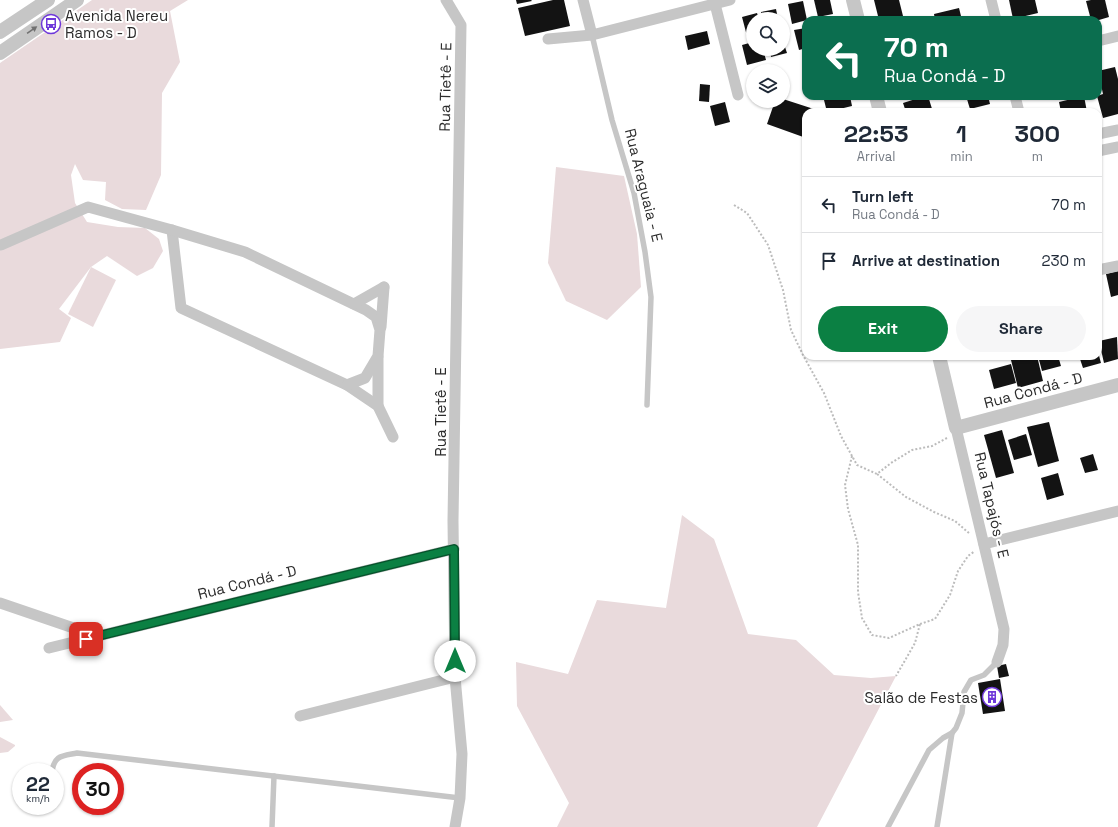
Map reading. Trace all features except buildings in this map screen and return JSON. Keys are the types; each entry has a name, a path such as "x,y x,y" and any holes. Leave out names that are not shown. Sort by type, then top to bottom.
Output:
{"street":[{"path":"0,32 48,0"},
{"path":"0,53 77,0"},
{"name":"Rua Tietê - E","path":"446,0 461,25 454,549 455,677 462,754 460,798 455,827"},
{"name":"Rua Araguaia - E","path":"583,0 592,35"},
{"path":"548,39 592,35 714,2 730,0"},
{"path":"853,0 857,16"},
{"path":"991,0 995,16"},
{"path":"714,2 738,95"},
{"path":"1102,39 1118,36"},
{"path":"1102,133 1118,130"},
{"path":"1102,150 1118,146"},
{"path":"0,245 88,208 172,230 245,252 354,304 376,317 380,330"},
{"path":"172,230 181,308 347,385 378,406"},
{"path":"1102,269 1118,266"},
{"path":"354,304 384,287 378,356 378,406 393,437"},
{"path":"347,385 365,378 378,356"},
{"name":"Rua Tapajós - E","path":"940,360 1004,629 1003,645 997,662"},
{"name":"Rua Condá - D","path":"956,430 1118,385"},
{"path":"984,544 1118,511"},
{"name":"Rua Condá - D","path":"49,648 454,549"},
{"path":"0,603 98,636"},
{"path":"300,716 455,677"}],"lane":[{"name":"Rua Araguaia - E","path":"592,35 612,120 634,193 652,297 647,405"},
{"path":"888,827 929,750 943,738 952,733 956,728 962,713 964,692 971,680 984,675 997,662"},
{"path":"937,827 952,733"},
{"path":"53,763 58,757 77,753 460,798"},
{"path":"272,827 274,776"}],"path":[{"path":"734,205 747,213 768,245 783,290 791,330 802,353"},
{"path":"806,360 824,392 841,436 857,465 877,474 906,497 955,521 975,540 984,544 968,556 958,571 950,595 935,618 889,638 872,635 862,618 858,592 858,545 848,509 845,485 852,456"},
{"path":"877,474 912,450 932,446 956,430"},
{"path":"896,676 915,643 920,624"}],"shaded area":[{"path":"92,0 188,0 170,11 180,62 162,93 161,175 146,210 122,209 105,200 106,182 83,180 75,164 71,175 75,203 87,222 118,227 145,228 159,239 163,251 153,268 137,276 107,256 91,267 59,309 71,318 60,342 0,349 0,63"},
{"path":"556,167 624,176 637,234 641,287 607,320 566,301 548,263"},
{"path":"91,267 116,280 93,327 68,314"},
{"path":"682,515 714,539 748,634 796,640 834,675 871,678 896,676 817,827 557,827 569,803 517,706 516,662 568,674 597,600 666,608"},
{"path":"0,705 13,720 0,722"},
{"path":"0,737 15,746 8,752 0,753"}],"place":[{"name":"Avenida Nereu Ramos - D","path":"51,24"},
{"name":"Salão de Festas","path":"992,697"}],"route":[{"path":"86,639 454,549 455,661"}]}
